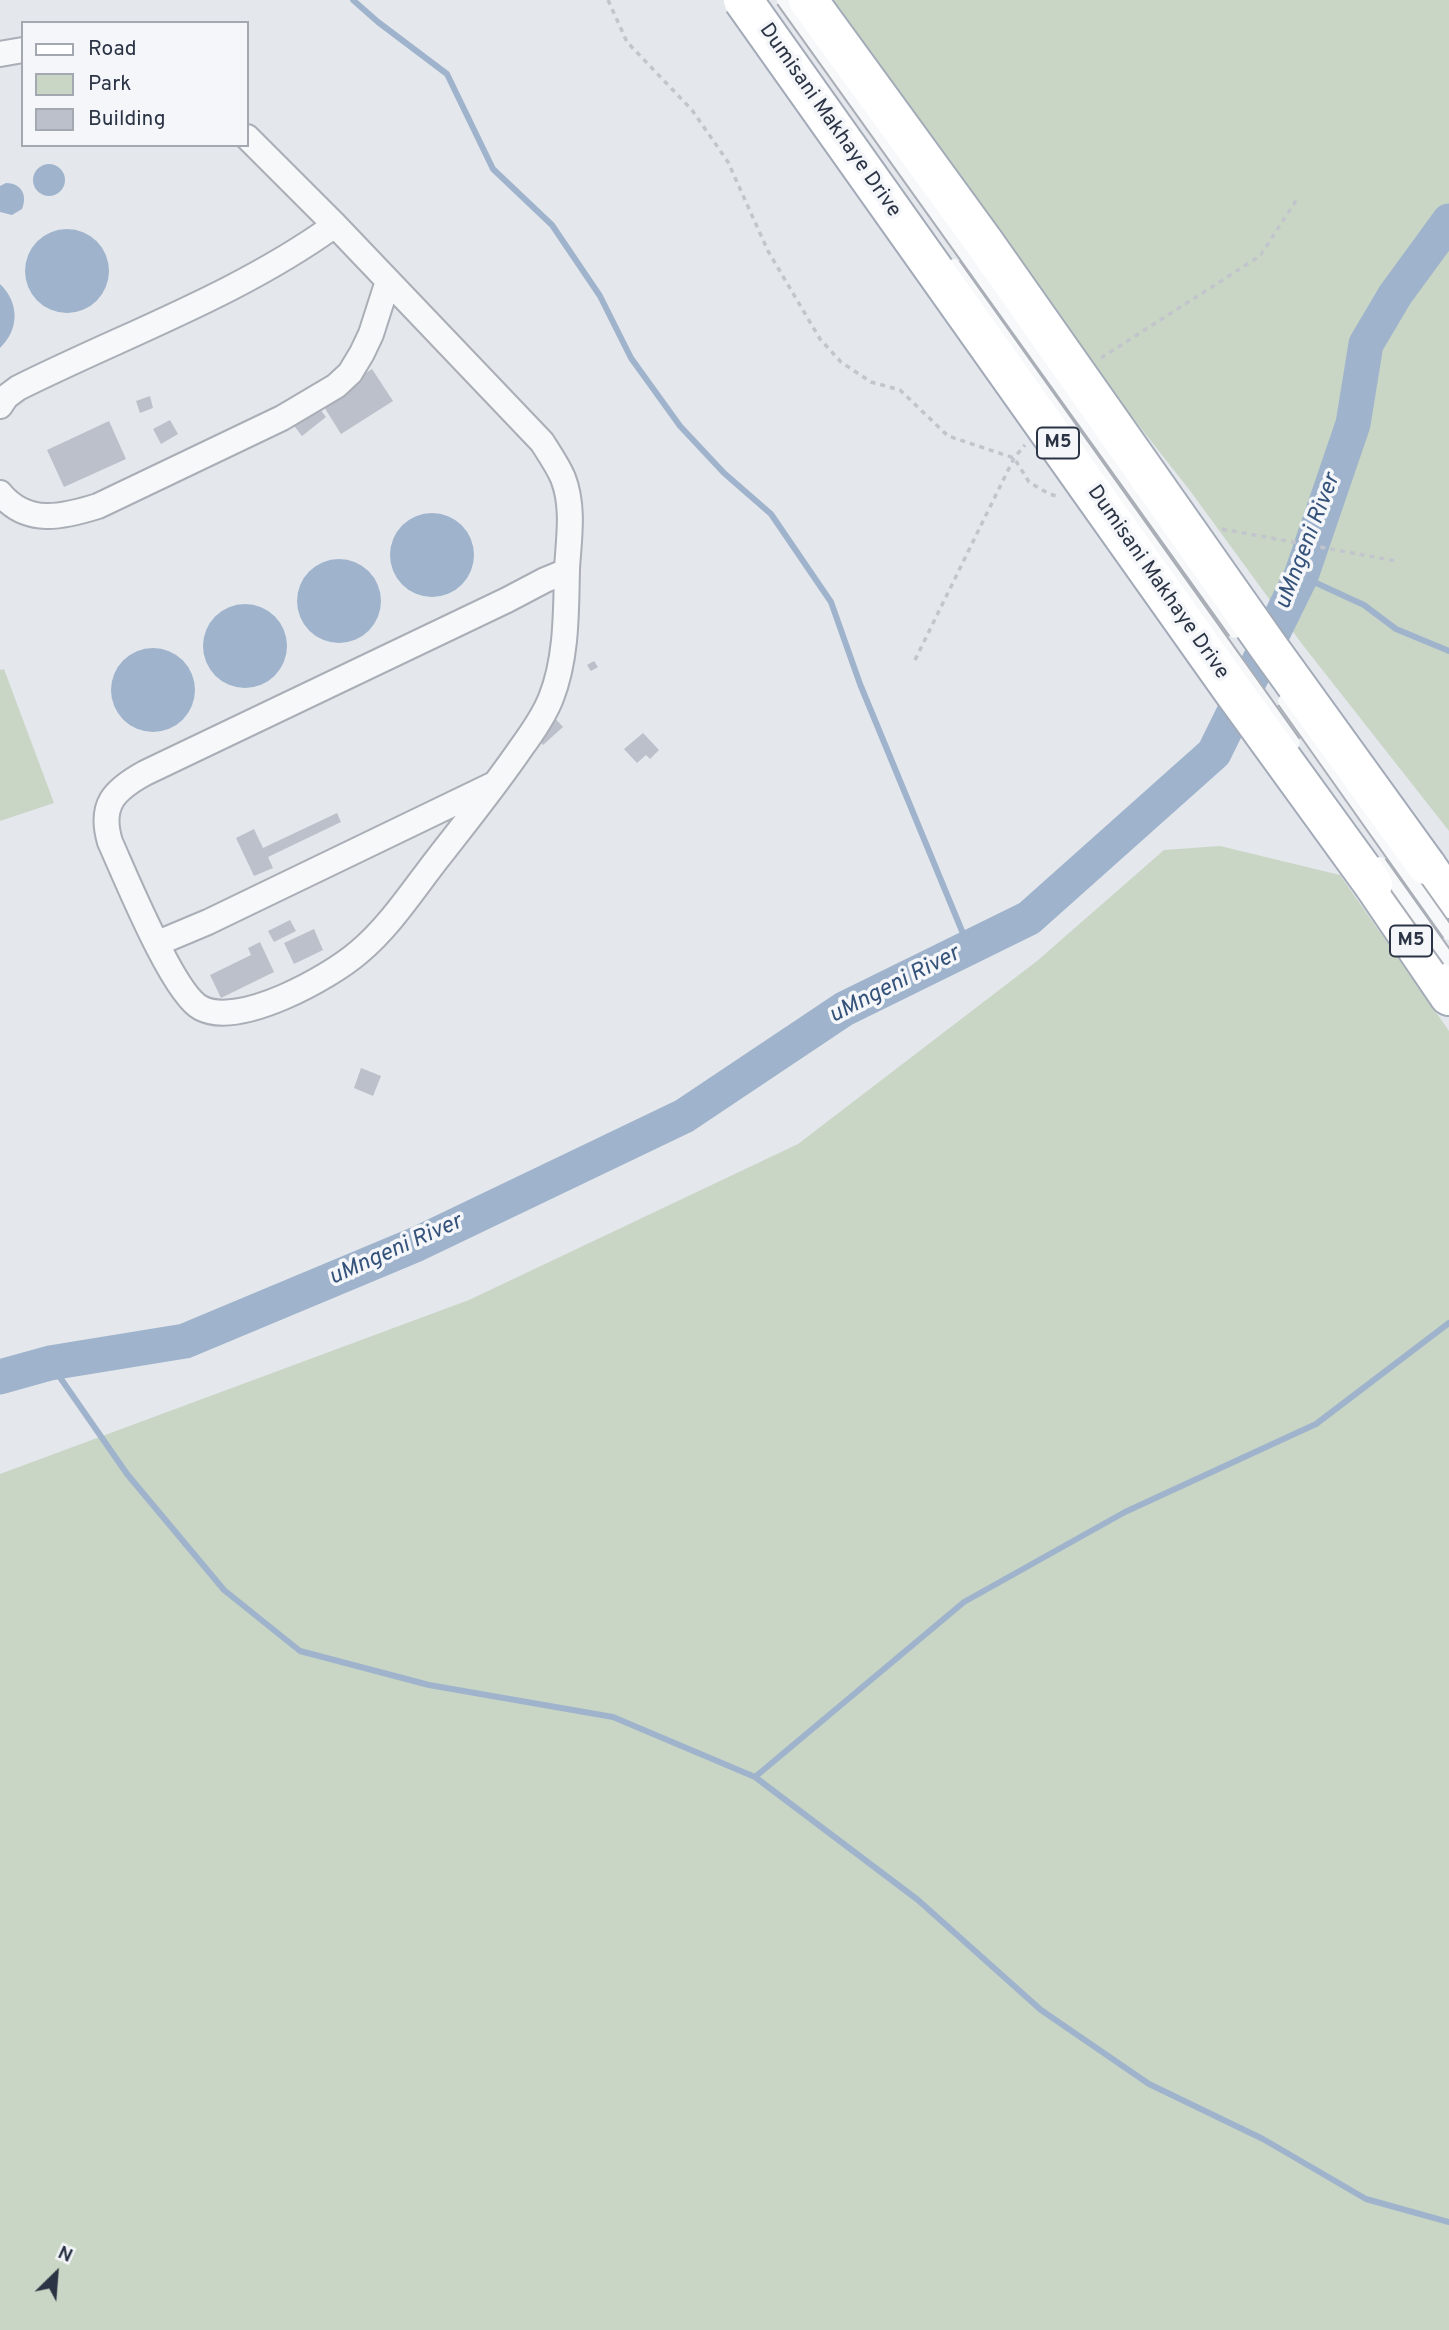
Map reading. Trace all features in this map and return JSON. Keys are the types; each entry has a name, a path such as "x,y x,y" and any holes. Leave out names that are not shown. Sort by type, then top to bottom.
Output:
{"main road":[{"name":"Dumisani Makhaye Drive","path":"743,0 1233,691 1374,870 1449,996"},
{"name":"M5","path":"808,0 984,242 1449,899"}],"street":[{"path":"0,54 21,51"},
{"path":"248,138 542,442 563,478 570,507 565,627 559,676 550,701 534,729 496,783 379,932 341,967 310,984 244,1011 220,1014 204,1010 192,1003 166,962 110,842 105,826 107,809 114,796 129,782 145,773 567,571"},
{"path":"0,406 6,397 18,388 259,274 299,251 335,225"},
{"path":"0,493 28,512 48,517 68,516 98,506 317,399 350,373 372,334 388,281"},
{"path":"158,943 231,911 496,783"}],"lane":[{"path":"783,0 1244,645"},
{"path":"945,251 1305,758"},
{"path":"1276,690 1449,934"},
{"path":"1374,870 1449,960"}],"path":[{"path":"608,0 627,42 692,110 728,162 768,251 820,339 841,362 871,382 900,390 948,436 1014,458 1029,482 1049,494"},
{"path":"1096,362 1260,256 1297,199"},
{"path":"915,660 1014,458"},
{"path":"1219,528 1396,561"}],"green space":[{"path":"834,0 1449,0 1449,831 1302,644 1191,492 1118,399"},
{"path":"4,669 54,803 0,821 0,670"},
{"path":"1220,846 1340,875 1449,1031 1449,2330 0,2330 0,1474 469,1300 798,1144 1037,961 1164,850"}],"water":[{"path":"49,164 60,169 65,180 60,191 49,196 38,191 33,180 38,169"},
{"path":"6,183 16,185 24,195 22,209 12,215 0,212 0,186"},
{"path":"67,229 83,232 97,241 106,255 109,271 106,287 97,301 83,310 67,313 51,310 37,301 28,287 25,271 28,255 37,241 51,232"},
{"path":"0,284 11,299 15,316 11,333 0,348"},
{"path":"432,513 448,516 467,532 474,555 471,571 455,590 432,597 416,594 397,578 390,555 393,539 409,520"},
{"path":"339,559 355,562 374,578 381,601 378,617 362,636 339,643 323,640 304,624 297,601 300,585 316,566"},
{"path":"245,604 261,607 275,616 284,630 287,646 284,662 275,676 261,685 245,688 229,685 215,676 206,662 203,646 206,630 215,616 229,607"},
{"path":"153,648 169,651 183,660 192,674 195,690 192,706 183,720 169,729 153,732 137,729 123,720 114,706 111,690 114,674 123,660 137,651"}],"building":[{"path":"372,369 393,401 341,434 321,402"},
{"path":"150,396 153,408 140,413 136,401"},
{"path":"316,404 326,417 302,436 292,423"},
{"path":"170,420 178,434 161,444 153,429"},
{"path":"109,421 126,459 64,487 47,450"},
{"path":"594,661 598,667 591,671 587,665"},
{"path":"552,715 563,727 543,745 533,733"},
{"path":"643,733 659,750 650,759 646,755 637,763 624,749"},
{"path":"337,813 341,822 268,857 273,868 254,876 236,838 254,829 263,848"},
{"path":"290,920 296,931 274,942 268,931"},
{"path":"314,929 323,950 294,964 284,943"},
{"path":"260,942 274,972 221,998 210,975 251,955 248,948"},
{"path":"361,1068 381,1076 373,1096 354,1088"}],"waterway":[{"path":"353,0 447,74 493,169 552,225 600,296 631,358 680,426 724,473 771,514 831,602 860,684 969,948"},
{"name":"uMngeni River","path":"0,1377 50,1363 185,1341 417,1244 684,1116 844,1009 1029,918 1214,753 1301,576 1353,424 1366,344 1395,295 1449,221"},
{"path":"1301,576 1364,605 1396,629 1449,651"},
{"path":"755,1777 964,1602 1125,1512 1316,1424 1449,1323"},
{"path":"50,1363 127,1474 224,1590 300,1651 429,1685 613,1717 755,1777 918,1900 1041,2010 1149,2084 1263,2139 1366,2199 1449,2222"}]}
